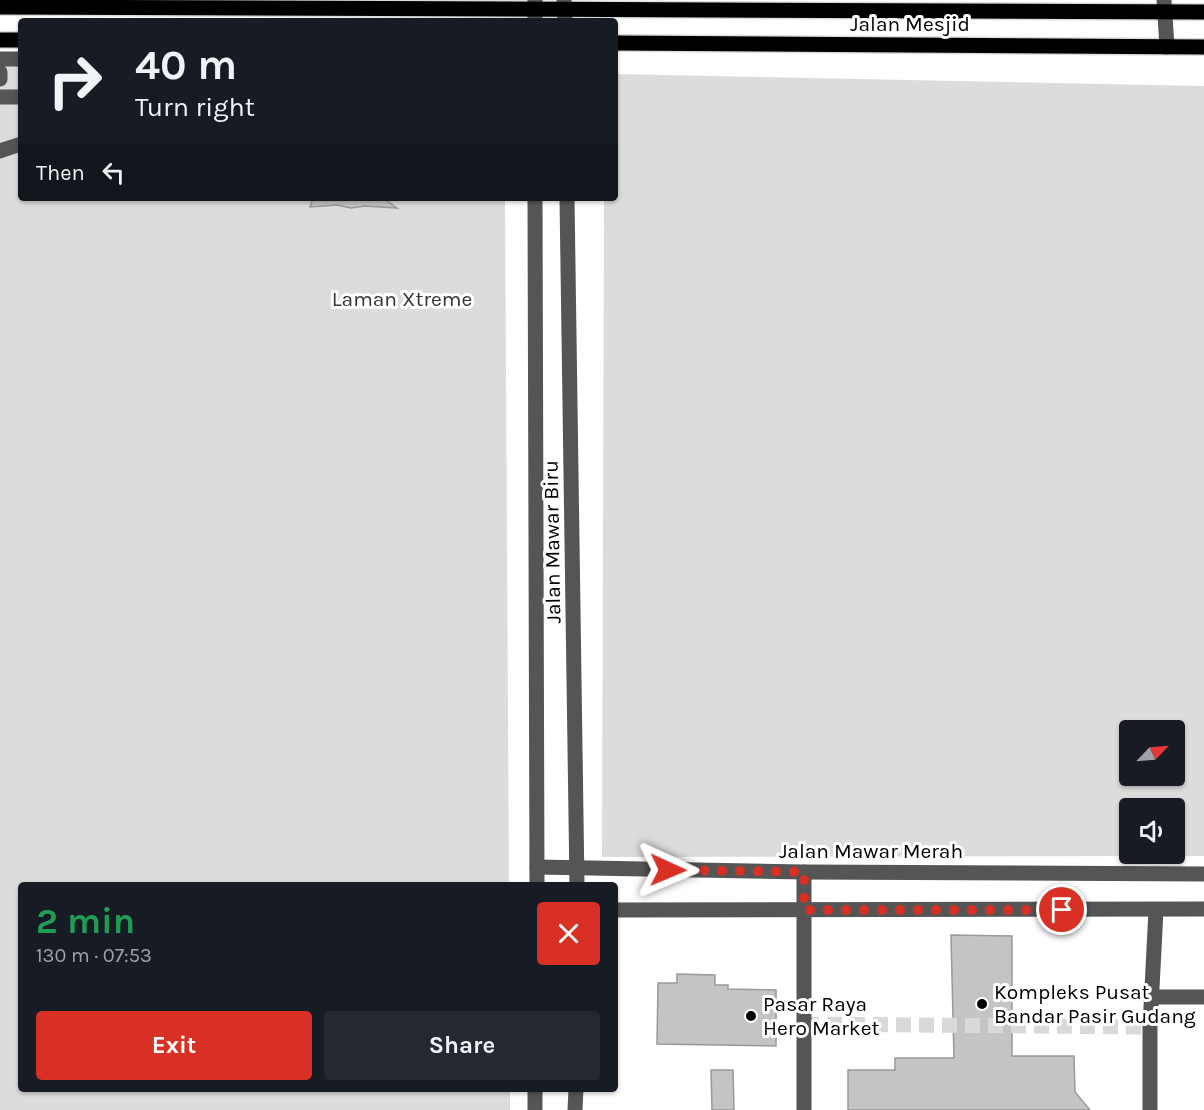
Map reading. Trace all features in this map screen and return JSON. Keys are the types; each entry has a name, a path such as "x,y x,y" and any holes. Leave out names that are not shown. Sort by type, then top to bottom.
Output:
{"main road":[{"name":"Jalan Mesjid","path":"0,8 565,11 1164,6 1204,12"},
{"path":"0,40 18,40"},
{"name":"Jalan Mesjid","path":"618,44 1204,47"}],"street":[{"path":"1164,6 1167,46"},
{"path":"0,58 18,59"},
{"path":"0,72 0,79"},
{"path":"0,97 18,97"},
{"path":"0,150 18,145"},
{"name":"Jalan Mawar Biru","path":"536,201 537,882"},
{"name":"Jalan Mawar Biru","path":"567,201 577,882"},
{"name":"Jalan Mawar Merah","path":"537,867 804,872 1204,874"},
{"path":"804,872 804,1110"},
{"path":"618,910 1204,909"},
{"path":"1150,1110 1156,910"},
{"path":"1152,997 1204,997"},
{"path":"535,1092 535,1110"},
{"path":"575,1110 576,1092"}],"green space":[{"name":"Laman Xtreme","path":"0,58 18,58 18,201 505,201 509,882 18,882 18,1092 510,1092 510,1110 0,1110"},
{"path":"618,74 1204,86 1204,856 1185,856 1185,798 1119,798 1119,856 602,857 604,201 618,201"}],"building":[{"path":"312,201 387,201 397,208 365,206 351,208 337,205 310,207"},
{"name":"Kompleks Pusat Bandar Pasir Gudang","path":"951,935 1012,936 1012,1056 1074,1056 1075,1092 1090,1110 848,1110 848,1070 895,1070 895,1058 954,1058"},
{"path":"677,974 715,975 715,985 728,985 728,989 776,990 776,1046 657,1044 658,983 677,983"},
{"path":"711,1070 733,1070 734,1110 712,1110"}],"tunnel":[{"path":"804,1024 1150,1027"}],"place":[{"name":"Kompleks Pusat Bandar Pasir Gudang","path":"982,1004"},
{"name":"Pasar Raya Hero Market","path":"751,1016"}],"route":[{"path":"668,870 804,872 804,910 1062,910"}]}
